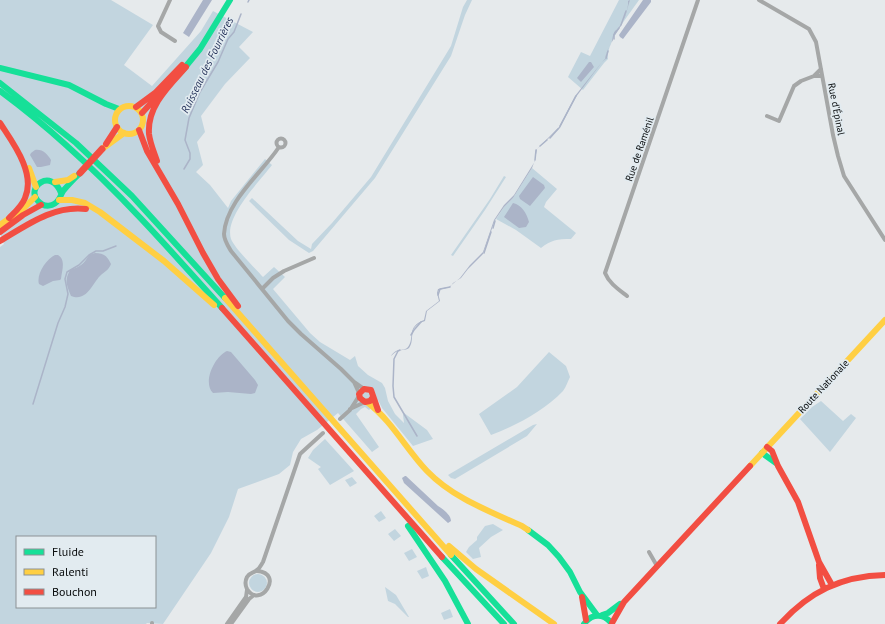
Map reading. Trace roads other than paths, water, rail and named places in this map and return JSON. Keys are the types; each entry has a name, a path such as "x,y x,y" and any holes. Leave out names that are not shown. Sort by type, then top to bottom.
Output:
{"main road":[{"path":"136,107 153,95 183,64 226,0"},
{"path":"159,170 149,130 150,117 155,106 200,49 230,0"},
{"path":"142,113 169,83 186,67"},
{"path":"0,68 71,86 119,110"},
{"path":"0,83 76,143 164,230 424,525 514,624"},
{"path":"0,91 45,126 109,185 150,228 391,501 504,624"},
{"path":"128,105 136,107 142,113 143,122 139,130 130,134 124,133 117,128 115,120 116,113 128,105"},
{"path":"0,123 28,166 36,187 35,197 24,208 0,225"},
{"path":"0,232 24,214 41,205 53,205 102,149 117,128"},
{"path":"139,130 147,150 203,253 218,279 237,304 244,319"},
{"path":"102,149 124,133"},
{"path":"9,218 19,208 27,189 27,175 17,151"},
{"path":"36,187 44,181 55,182 68,180 80,173"},
{"path":"55,182 60,189 60,196"},
{"path":"60,196 85,203 100,212 164,261 210,302 229,316"},
{"path":"35,197 41,205"},
{"path":"0,241 61,209 77,207 82,208 99,213 109,219"},
{"name":"Route Nationale","path":"624,602 885,320"},
{"path":"379,411 361,400 360,392 371,390 379,411 427,471 439,482 464,500 522,526 548,545 570,572 580,592 590,607 600,615 606,617 612,623 624,602"},
{"path":"366,402 370,401 373,397"},
{"path":"774,439 778,466"},
{"path":"764,450 778,466 798,502 819,562 832,585"},
{"path":"391,501 445,581 468,624"},
{"path":"424,525 476,569 554,624"},
{"path":"819,562 820,578 824,589"},
{"path":"780,624 788,614 802,603 832,585 872,574 885,575"},
{"path":"580,592 585,622"},
{"path":"585,622 591,616 608,613 624,602"}],"street":[{"path":"170,0 158,26 160,32 175,41"},
{"name":"Rue de Raménil","path":"627,296 612,285 605,273 698,0"},
{"name":"Rue d’Épinal","path":"759,0 809,29 816,42 838,156 844,176 885,240"},
{"path":"814,76 821,69"},
{"path":"767,116 778,121 794,86 801,81 814,76 822,76"},
{"path":"279,147 234,205 229,216 224,235 228,246 288,321 354,382 360,392 350,410"},
{"path":"262,289 273,278 284,271 314,258"},
{"path":"340,419 350,410 366,402"},
{"path":"257,571 263,562 300,454 323,433"},
{"path":"649,552 658,566"},
{"path":"263,562 264,573"},
{"path":"231,624 249,599 254,595 262,594 268,590 269,579 264,573 257,571 251,573 245,584 248,590 254,595"},
{"path":"226,624 246,597 248,590"}],"waterway":[{"path":"621,25 626,11"},
{"name":"Ruisseau des Fourrières","path":"184,169 190,159 190,153 185,140 189,118 200,92 218,62 228,39 234,32 241,14"},
{"path":"614,39 614,35 619,28"},
{"path":"606,58 608,51"},
{"path":"560,126 576,96"},
{"path":"550,138 558,129"},
{"path":"540,146 547,140"},
{"path":"535,160 536,150"},
{"path":"493,228 495,221"},
{"path":"484,253 491,232"},
{"name":"Ruisseau des Fourrières","path":"33,404 58,323 65,307 68,294 65,279 67,272 79,265 89,255 96,251 103,251 116,246"},
{"path":"438,295 440,289 450,287"},
{"path":"411,335 421,322"},
{"path":"400,350 394,359 394,397 417,436"}]}
